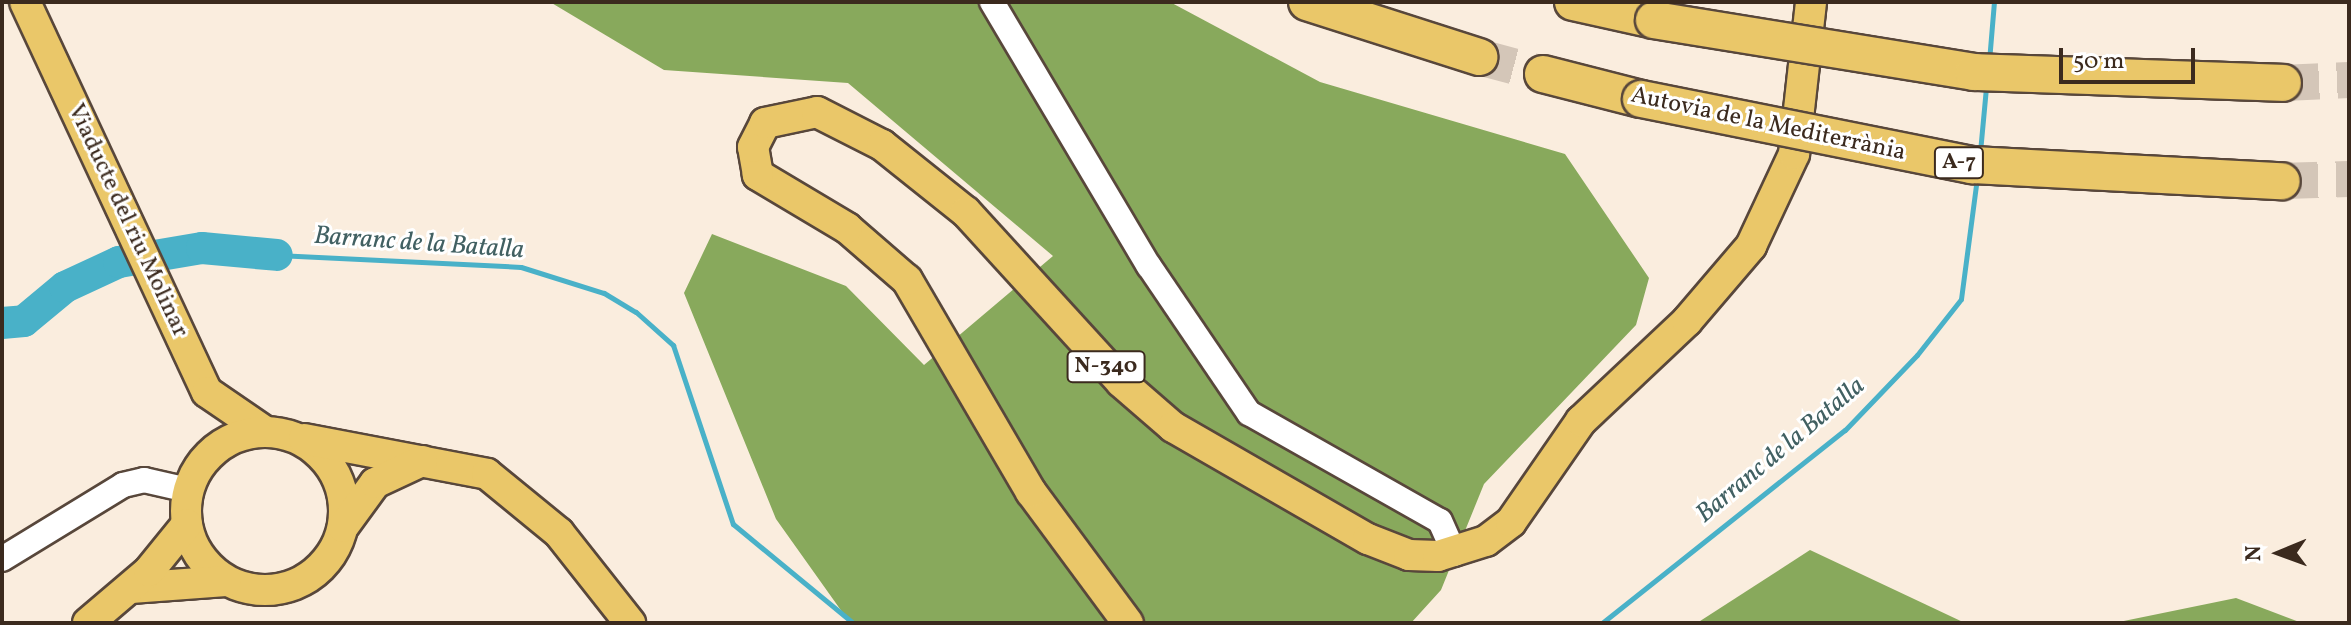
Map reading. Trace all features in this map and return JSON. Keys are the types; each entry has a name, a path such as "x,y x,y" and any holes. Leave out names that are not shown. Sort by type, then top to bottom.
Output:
{"highway":[{"path":"1307,2 1479,57"},
{"path":"1573,2 1654,20 1974,72 2283,83"},
{"name":"Autovia de la Mediterrània","path":"1543,74 1641,99 1972,165 2282,181"}],"main road":[{"name":"Viaducte del riu Molinar","path":"25,2 199,378"},
{"name":"N-340","path":"1128,623 1031,492 907,280 847,228 758,175 753,147 765,123 817,112 882,145 966,212 1121,382 1173,427 1383,546 1409,555 1455,554 1511,522 1581,421 1687,321 1751,246 1794,154 1811,2"},
{"path":"199,378 226,412 264,431 431,458 487,474 534,507 630,623"},
{"path":"88,623 131,588 187,524 206,420 199,378"},
{"path":"195,477 229,440 264,431"},
{"path":"298,438 323,456 339,482 343,527"},
{"path":"131,588 226,581 254,589 293,585 325,563 343,527 375,483 431,458"},
{"path":"187,524 201,556 226,581"}],"street":[{"path":"992,2 1149,266 1242,404 1271,429 1440,521 1455,554"},
{"path":"2,559 123,485 144,480 195,477"}],"green space":[{"path":"550,2 1170,2 1320,82 1565,154 1649,278 1636,325 1484,484 1441,590 1411,623 850,623 776,519 684,293 712,234 846,286 924,365 1053,256 848,83 664,70"},
{"path":"1810,550 1965,623 1697,623"},
{"path":"2236,598 2302,623 2114,623"}],"waterway":[{"name":"Barranc de la Batalla","path":"1989,61 1994,2"},
{"name":"Barranc de la Batalla","path":"1980,152 1986,87"},
{"name":"Barranc de la Batalla","path":"1602,623 1845,430 1917,355 1961,299 1977,178"},
{"path":"2,323 24,321 65,287 119,262 202,248 277,255"},
{"name":"Barranc de la Batalla","path":"277,255 521,267 604,293 636,312 673,345 733,524 853,623"}],"tunnel":[{"path":"1479,57 1543,74"},
{"path":"2283,83 2349,80"},
{"path":"2282,181 2349,179"}]}
